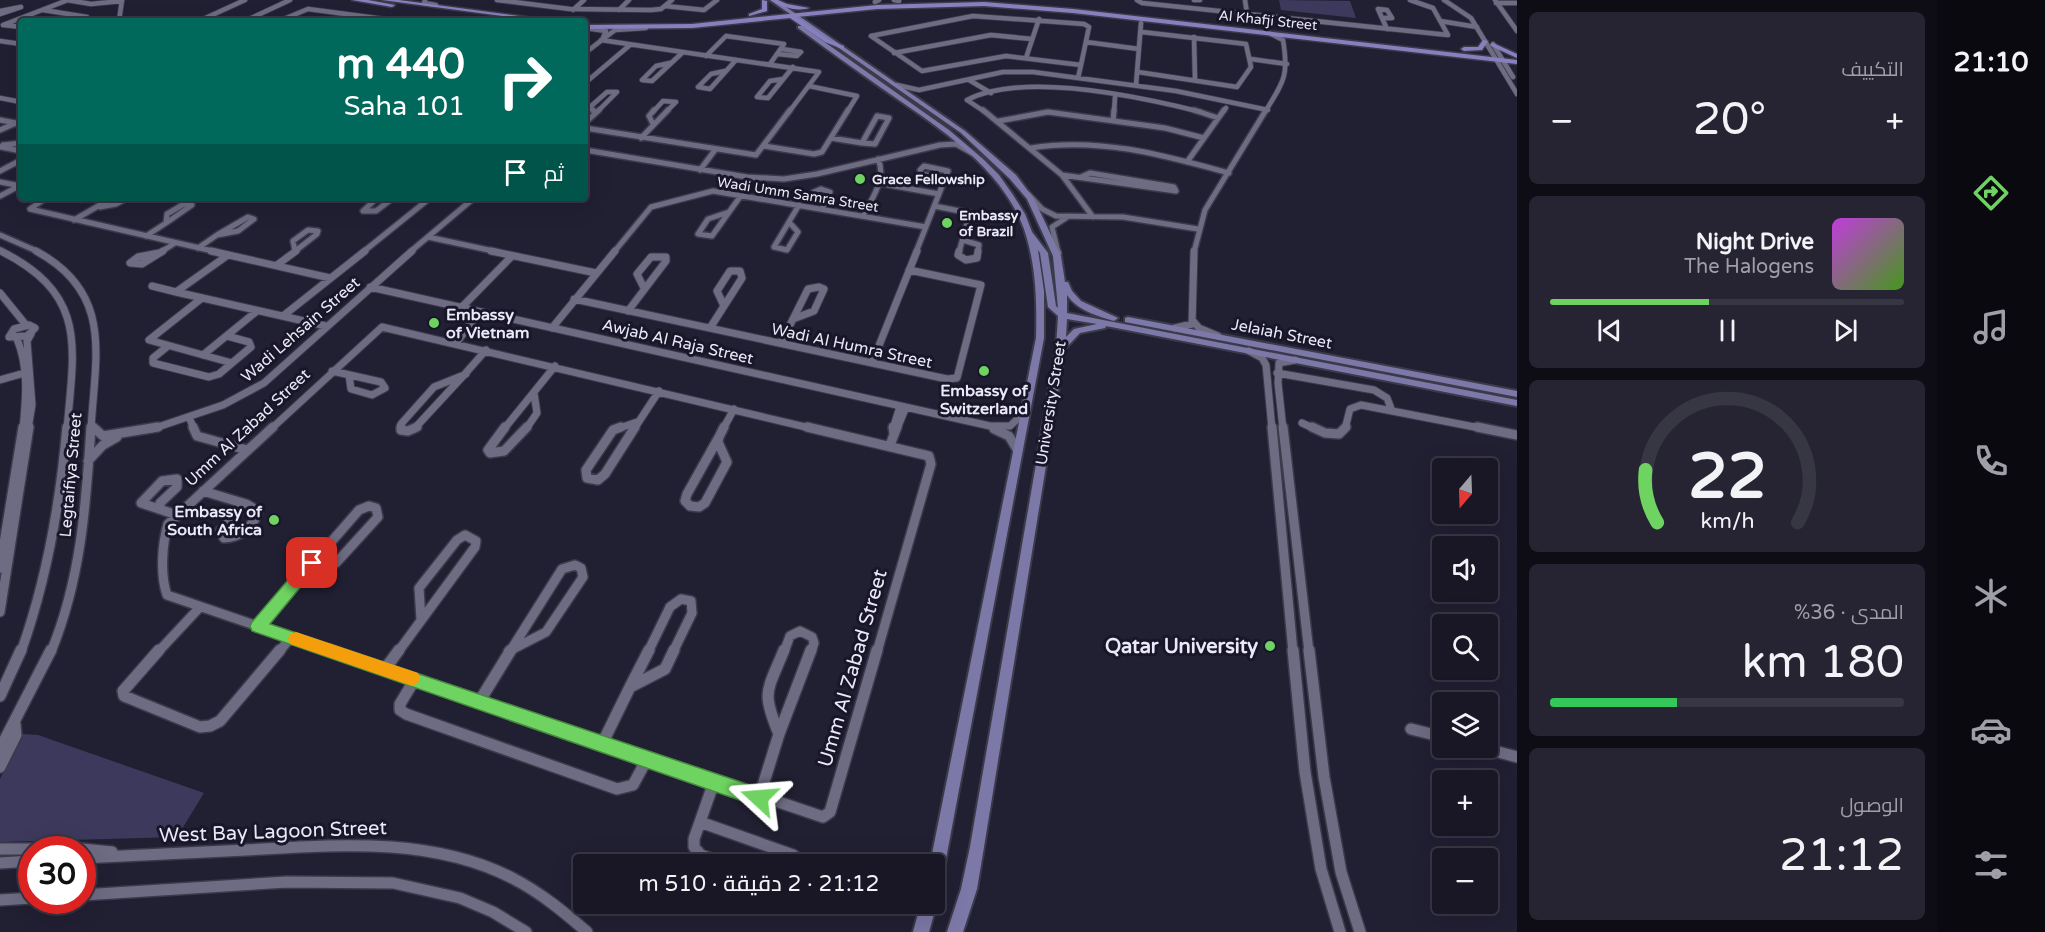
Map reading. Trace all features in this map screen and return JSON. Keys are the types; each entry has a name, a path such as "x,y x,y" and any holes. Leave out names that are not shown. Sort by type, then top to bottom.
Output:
{"highway":[{"path":"355,0 486,18"},
{"path":"385,0 530,18"},
{"path":"764,0 825,40 842,47"},
{"path":"741,17 765,10 764,0"},
{"path":"773,0 789,6 817,8"},
{"path":"712,24 917,0"},
{"name":"Al Khafji Street","path":"588,26 646,28 712,24 754,20 817,8 877,1 917,0"},
{"name":"Al Khafji Street","path":"979,0 1074,6 1447,48 1517,60"},
{"name":"Al Khafji Street","path":"588,26 829,12 907,5 984,4 1052,8 1462,55 1498,57"},
{"path":"814,28 814,19 829,12"},
{"path":"754,20 779,21 800,27"},
{"path":"1447,48 1480,49 1485,41"},
{"path":"1462,55 1489,62 1507,72 1517,60 1493,45"},
{"path":"1395,47 1498,57"}],"main road":[{"name":"University Street","path":"773,0 800,27 942,128 973,154 1003,187 1021,213 1028,231 1047,306 939,854"},
{"name":"University Street","path":"787,14 814,28 842,47 986,151 1025,192 1057,256 1061,279 1061,348 977,847 969,890 956,932"},
{"path":"1061,279 1075,301 1116,321"},
{"path":"1047,306 1062,312"},
{"name":"Jelaiah Street","path":"1062,312 1175,328 1517,394"},
{"path":"1061,348 1077,331 1116,321"},
{"name":"Jelaiah Street","path":"1116,321 1249,351 1517,403"},
{"path":"921,932 926,914"}],"street":[{"path":"19,18 67,0 101,3 120,0 119,18"},
{"path":"206,18 245,0"},
{"path":"251,18 289,0"},
{"path":"395,1 420,0"},
{"path":"424,0 424,3 448,8"},
{"path":"497,0 573,10 656,10 672,0"},
{"path":"573,10 584,0"},
{"path":"619,10 629,0"},
{"path":"665,6 704,10 717,0"},
{"path":"894,0 899,1"},
{"path":"1137,0 1142,3 1448,35 1432,7 1410,0"},
{"path":"1194,0 1200,0"},
{"path":"1245,0 1247,14"},
{"path":"1444,0 1465,12 1477,27 1507,72 1517,94"},
{"path":"1449,0 1476,19 1498,57"},
{"path":"1496,2 1516,4"},
{"path":"1496,2 1517,30"},
{"path":"286,18 308,9 373,18"},
{"path":"42,10 87,17 85,18"},
{"path":"343,18 350,14"},
{"path":"1078,78 1081,65 1086,42 1089,27 1086,24 973,16 871,36 922,71 999,57 1081,65"},
{"path":"1507,17 1517,18"},
{"path":"2,24 18,18"},
{"path":"1382,18 1387,29"},
{"path":"1026,58 1039,19"},
{"path":"1440,21 1477,27"},
{"path":"1466,24 1473,22"},
{"path":"1136,85 1141,23"},
{"path":"2,24 18,27"},
{"path":"588,27 606,31 600,41"},
{"path":"588,51 616,30 646,28"},
{"path":"1230,28 1272,34 1283,40"},
{"path":"1138,72 1239,87 1251,67 1246,44 1142,32"},
{"path":"894,53 991,35 1032,39"},
{"path":"706,56 726,36 786,45 770,64"},
{"path":"1283,40 1289,36 1311,37"},
{"path":"1194,37 1195,79"},
{"path":"1175,328 1190,326 1193,321 1194,248 1205,210 1284,81 1287,64 1283,40"},
{"path":"0,41 18,44"},
{"path":"588,129 756,155 819,72 600,41"},
{"path":"1086,42 1139,48"},
{"path":"588,80 630,45"},
{"path":"778,54 797,56 801,52 782,49"},
{"path":"670,63 656,66 642,80 652,81 682,52"},
{"path":"1251,59 1287,64"},
{"path":"725,72 711,74 699,87 700,89 710,89 736,60"},
{"path":"971,63 990,75"},
{"path":"783,79 770,81 757,97 768,98 792,68"},
{"path":"897,85 919,90 990,75 1033,72 1176,91 1268,110"},
{"path":"1507,72 1517,84"},
{"path":"969,80 991,93"},
{"path":"764,146 818,154 831,138 856,95 808,86"},
{"path":"1093,217 1062,175 999,121 967,100 1028,86 1175,105 1210,113 1218,118"},
{"path":"919,90 914,94 921,103"},
{"path":"1175,105 1176,91"},
{"path":"588,120 617,92 607,92 590,107 595,113"},
{"path":"1113,121 1115,97"},
{"path":"0,98 18,101"},
{"path":"640,138 676,102 663,101 649,116 653,124"},
{"path":"1187,162 1226,108"},
{"path":"999,121 1042,112 1165,128 1204,138"},
{"path":"831,138 862,143 876,143 890,118 877,116 862,143"},
{"path":"0,120 18,123"},
{"path":"0,130 18,123"},
{"path":"940,145 948,138 942,128"},
{"path":"18,143 9,142 1,147 18,150"},
{"path":"1031,148 1071,142 1159,155 1229,173"},
{"path":"588,151 747,177 784,179 802,177 940,145 956,144 973,154"},
{"path":"697,169 715,150"},
{"path":"863,216 882,175 882,166 878,159"},
{"path":"870,161 882,175"},
{"path":"0,171 18,162"},
{"path":"1062,175 1168,192 1176,191 1174,188 1158,183 1090,173 1081,177"},
{"path":"872,363 945,178"},
{"path":"0,183 18,186"},
{"path":"878,183 939,194"},
{"path":"0,196 18,187"},
{"name":"Wadi Umm Samra Street","path":"549,327 655,205 713,190 926,227"},
{"path":"1025,192 1045,211 1071,218 1136,219 1198,229"},
{"path":"729,212 708,219 698,234 712,236 742,194"},
{"path":"822,209 827,199"},
{"path":"42,201 30,209 330,278"},
{"path":"74,220 107,201"},
{"path":"96,207 122,201"},
{"path":"374,201 363,211 376,211 389,201"},
{"path":"283,316 426,201"},
{"name":"Wadi Lehsain Street","path":"87,461 103,445 120,436 203,413 233,402 257,389 370,287 470,201"},
{"path":"789,222 798,232 787,250 777,249 774,247 799,205"},
{"path":"934,206 970,213 963,240"},
{"path":"198,248 243,218 254,219 238,231 218,235"},
{"path":"1057,256 1053,225 1071,218"},
{"path":"146,236 166,224"},
{"name":"Legtaifiya Street","path":"0,235 27,246 54,262 72,278 89,303 98,342 80,550 73,589 43,668 0,749"},
{"path":"427,238 596,273"},
{"path":"159,253 175,243"},
{"name":"Legtaifiya Street","path":"0,250 27,264 56,291 70,317 74,347 48,572 28,635 0,696"},
{"path":"277,265 295,251"},
{"path":"176,292 228,255"},
{"path":"461,308 512,256"},
{"path":"628,311 666,257 651,257 637,274 644,288"},
{"name":"Wadi Al Humra Street","path":"571,302 628,311 947,379 957,378 981,285 909,270"},
{"path":"710,328 742,278 743,274 740,272 730,271 717,291 724,306"},
{"path":"152,286 326,326"},
{"path":"781,343 793,319 808,289 819,286 824,289 814,311 793,319"},
{"name":"Awjab Al Raja Street","path":"370,287 979,424 1010,436 1017,447 1017,461"},
{"path":"0,293 13,319 13,335 24,357 28,372"},
{"path":"202,298 149,338 152,342 232,363"},
{"path":"0,568 26,426 27,341 35,327 26,325 2,301"},
{"path":"203,355 257,311"},
{"path":"456,343 484,313"},
{"path":"1193,321 1200,328 1224,338"},
{"path":"13,335 26,325"},
{"name":"Umm Al Zabad Street","path":"382,327 486,350 923,453 932,461 830,812 819,818 759,798 171,597 164,588 164,531 177,515 382,327"},
{"path":"0,339 13,335 31,334"},
{"path":"168,346 153,358 153,363 209,377 218,375 249,349 251,344 227,336"},
{"path":"466,374 431,390 402,422 400,429 408,431 416,428 466,374 486,350"},
{"path":"1249,351 1264,360 1267,378 1305,772 1321,869 1340,932"},
{"path":"1296,360 1280,362 1278,376 1324,777 1341,873 1360,932"},
{"path":"534,393 533,399 537,412 507,450 499,455 490,453 490,447 555,366"},
{"path":"332,371 349,375"},
{"path":"0,380 28,372"},
{"path":"1267,378 1278,376 1374,390 1389,401 1392,411"},
{"path":"637,422 610,433 586,470 587,478 595,480 603,476 659,391"},
{"path":"890,445 900,426 903,406"},
{"path":"1302,423 1325,433 1339,434 1344,431 1350,409 1354,406 1517,435"},
{"name":"Awjab Al Raja Street","path":"979,424 1010,426 1019,421 1027,408"},
{"path":"718,435 718,442 727,462 705,502 699,507 690,506 686,503 686,496 718,435 734,409"},
{"path":"203,413 197,428 208,439"},
{"path":"189,417 194,433 247,450"},
{"path":"91,426 103,436 120,436"},
{"path":"203,491 246,504"},
{"path":"258,626 296,581 359,510 369,506 376,508 378,517 336,563 296,581"},
{"path":"160,509 177,515"},
{"path":"0,612 7,520"},
{"path":"385,669 475,547 476,541 473,537 465,535 457,540 419,588 421,620"},
{"path":"479,702 509,652 562,569 570,565 581,568 583,577 549,630 509,652"},
{"path":"602,744 630,687 670,607 681,599 691,601 692,614 665,669 630,687"},
{"path":"200,607 131,680 123,691 124,696 200,727 210,726 227,713 291,637"},
{"path":"759,798 779,734 814,643 812,637 804,632 796,631 790,636 766,694 768,708 779,734"},
{"path":"415,679 400,704 402,712 617,789 627,789 634,784 647,759"},
{"path":"0,767 16,735 15,723"},
{"path":"1411,729 1432,734"},
{"path":"1498,752 1517,757"},
{"path":"700,854 694,847 714,782"},
{"path":"700,822 790,854"},
{"name":"West Bay Lagoon Street","path":"96,857 360,844 416,848 456,857 498,872 551,902 587,932"},
{"path":"0,849 18,849"},
{"path":"96,851 124,856"},
{"path":"0,863 18,862"},
{"path":"96,894 306,881 392,881 456,896 511,922 526,932"},
{"path":"0,900 18,899"}],"shaded area":[{"path":"1279,0 1350,1 1356,18 1281,10"},
{"path":"22,734 38,735 204,793 177,837 96,839 96,836 18,836 18,841 0,842 0,779"}],"slow traffic":[{"path":"296,639 412,678"}],"place":[{"name":"Grace Fellowship","path":"860,179"},
{"name":"Embassy of Brazil","path":"947,223"},
{"name":"Embassy of Vietnam","path":"434,323"},
{"name":"Embassy of Switzerland","path":"984,371"},
{"name":"Embassy of South Africa","path":"274,520"},
{"name":"Qatar University","path":"1270,646"}],"route":[{"path":"312,563 258,626 759,798"}]}
